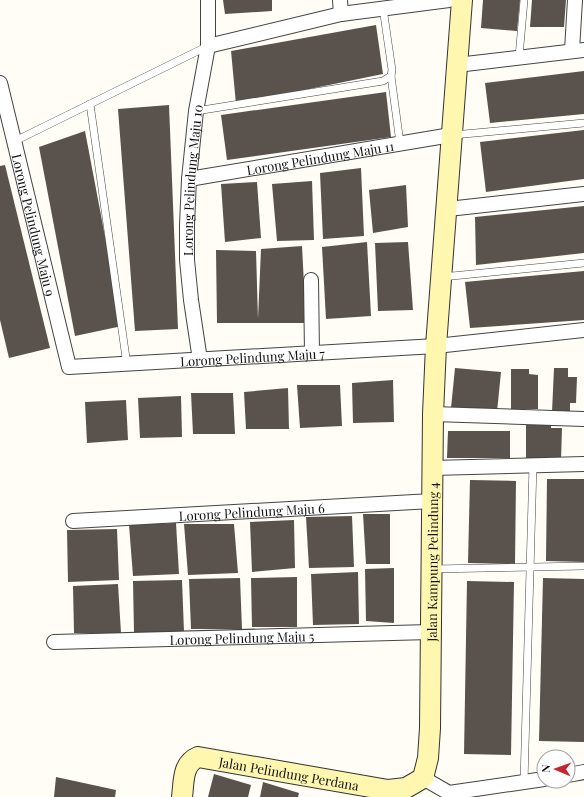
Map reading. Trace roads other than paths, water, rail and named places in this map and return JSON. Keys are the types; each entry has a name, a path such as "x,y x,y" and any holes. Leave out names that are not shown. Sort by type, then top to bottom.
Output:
{"street":[{"name":"Lorong Pelindung Maju 10","path":"200,360 187,260 186,225 196,111 208,46 208,0"},
{"path":"208,46 340,7 383,8 449,0"},
{"name":"Jalan Kampung Pelindung 4","path":"423,778 429,747 432,468 436,346 448,209 451,135 462,0"},
{"path":"457,65 578,50 575,0"},
{"name":"Lorong Pelindung Maju 9","path":"0,83 69,367"},
{"name":"Lorong Pelindung Maju 11","path":"189,179 451,135"},
{"path":"448,209 584,194"},
{"path":"311,280 312,353"},
{"name":"Lorong Pelindung Maju 7","path":"69,367 127,365 436,346 584,330"},
{"path":"433,414 584,419"},
{"path":"432,468 584,464"},
{"name":"Lorong Pelindung Maju 6","path":"73,521 432,501"},
{"name":"Lorong Pelindung Maju 5","path":"54,642 430,632"},
{"name":"Jalan Pelindung Perdana","path":"182,797 185,770 188,764 198,757 405,793 423,778"},
{"path":"423,778 449,793 536,780"}],"lane":[{"path":"519,57 524,0"},
{"path":"383,8 400,143"},
{"path":"15,141 208,46"},
{"path":"196,111 384,81 391,76"},
{"path":"90,104 127,365"},
{"path":"451,135 584,123"},
{"path":"442,277 584,263"},
{"path":"524,782 533,465"},
{"path":"431,569 584,566"}]}
